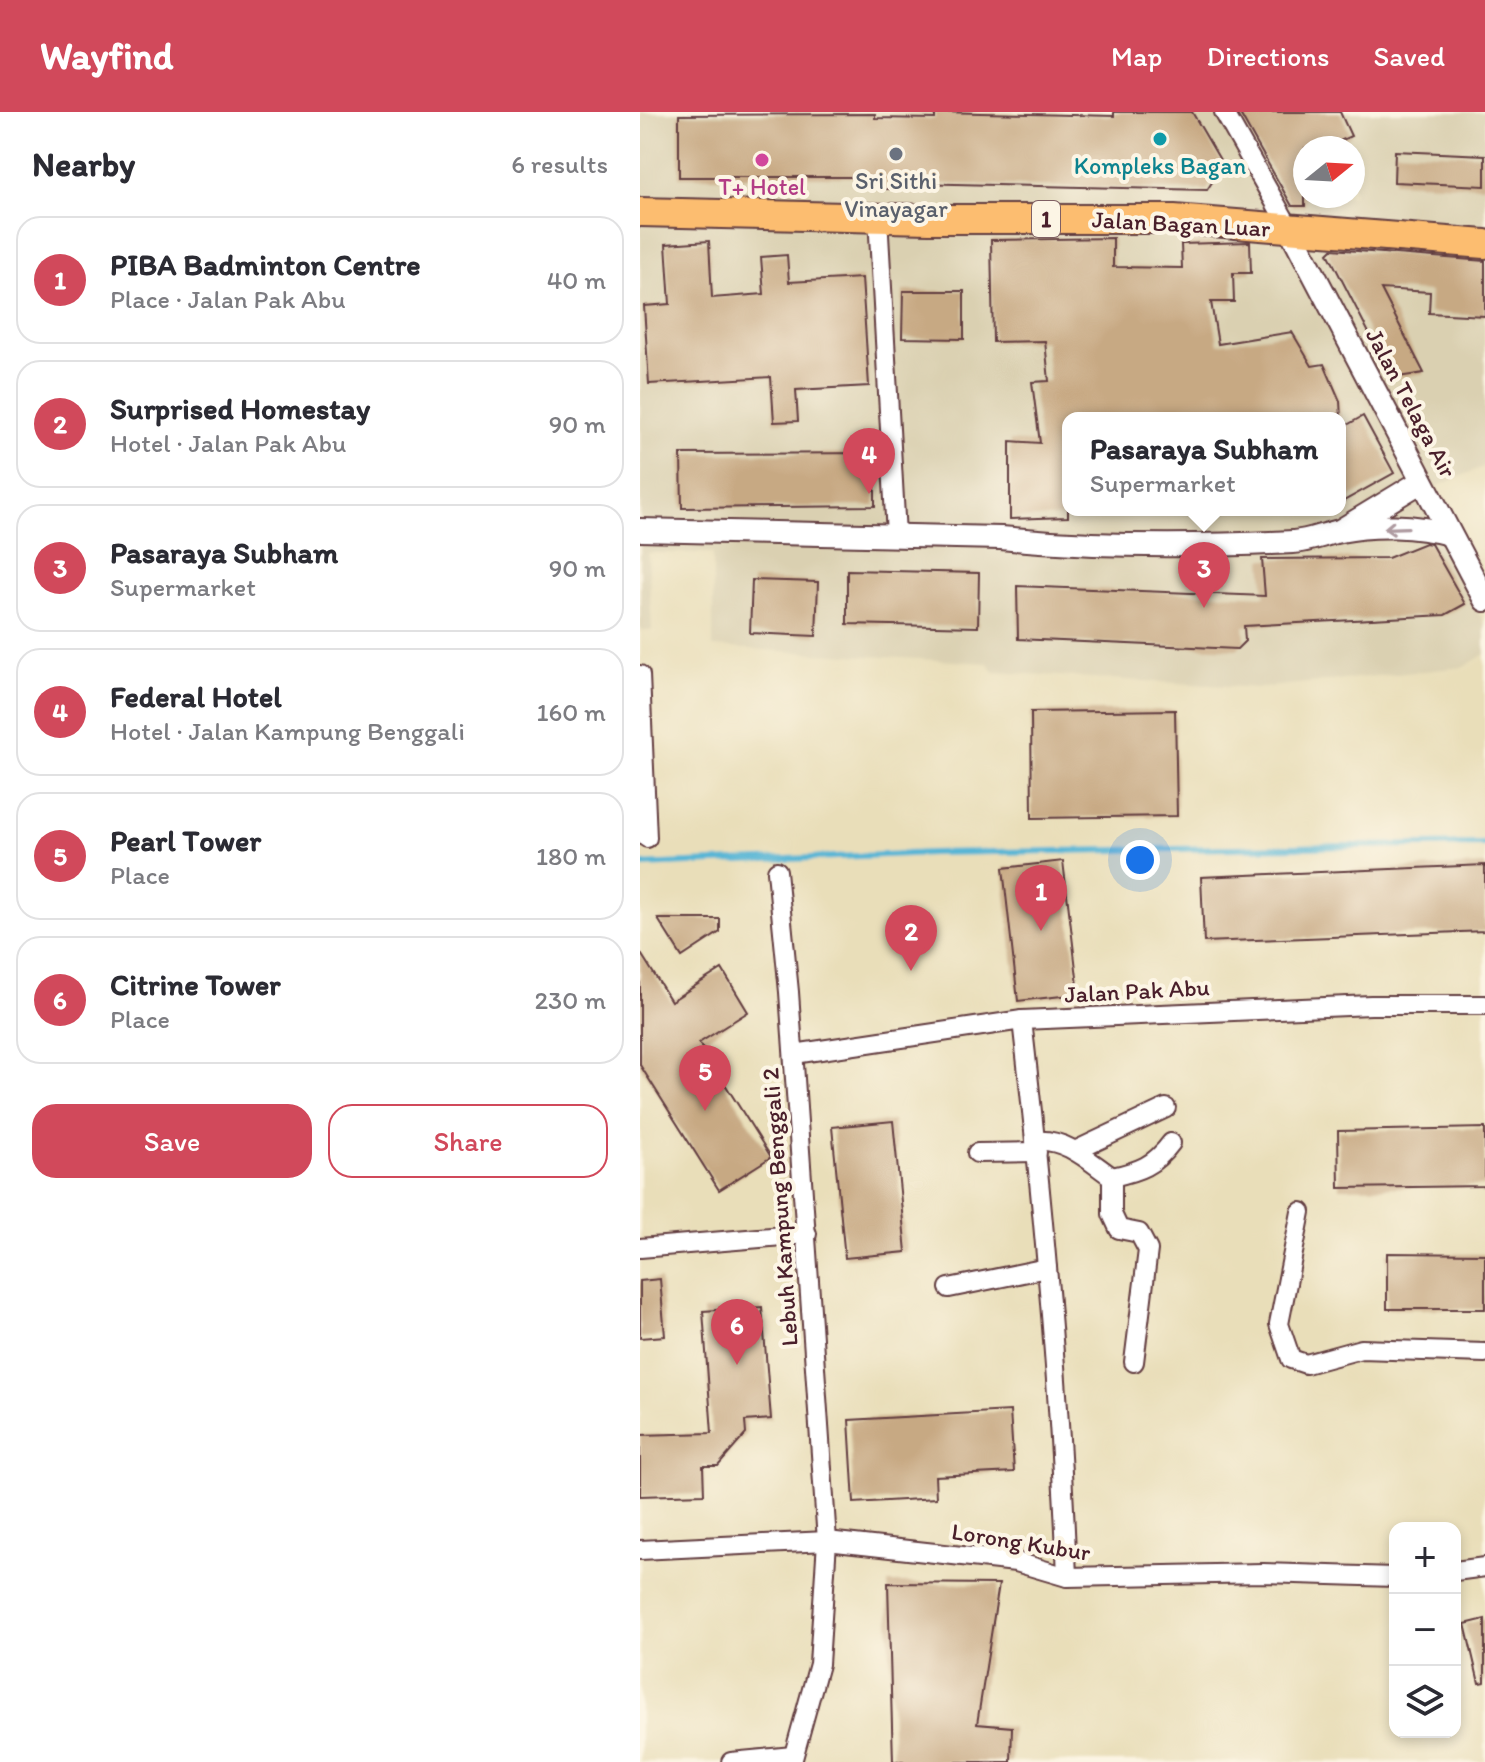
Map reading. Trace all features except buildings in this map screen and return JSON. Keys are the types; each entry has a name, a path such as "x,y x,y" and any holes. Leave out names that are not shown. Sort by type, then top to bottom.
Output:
{"main road":[{"name":"Jalan Bagan Luar","path":"640,212 1174,219 1290,229"},
{"name":"1","path":"1290,229 1485,244"}],"street":[{"path":"1224,112 1290,229"},
{"path":"878,217 896,535"},
{"name":"Jalan Telaga Air","path":"1290,229 1485,600"},
{"path":"1342,530 1422,481"},
{"path":"640,530 896,535 1051,543 1250,544 1302,541 1342,530 1410,527 1449,534"},
{"path":"640,675 647,838"},
{"name":"Lebuh Kampung Benggali 2","path":"777,871 794,1054 827,1541 819,1664 792,1759"},
{"name":"Jalan Pak Abu","path":"794,1054 1022,1020 1371,1005 1485,1005"},
{"path":"1022,1020 1037,1146 1062,1431 1067,1577"},
{"path":"1075,1151 1166,1108"},
{"path":"977,1153 1037,1146 1050,1139 1075,1151 1112,1177 1144,1170 1159,1159 1171,1143"},
{"path":"1112,1177 1112,1214 1119,1229 1139,1233 1148,1250 1134,1362"},
{"path":"1301,1212 1279,1324 1291,1359 1306,1364 1361,1349 1485,1353"},
{"path":"640,1248 807,1234"},
{"path":"949,1288 1047,1268"},
{"name":"Lorong Kubur","path":"640,1550 827,1541 1002,1560 1067,1577 1263,1573 1389,1577"},
{"path":"1461,1570 1485,1567"},
{"path":"731,1762 792,1759"}],"shaded area":[{"path":"640,112 1485,112 1485,466 1417,495 1485,625 1485,654 1464,667 1259,688 994,672 988,663 713,647 713,553 648,553 652,630 640,630"}],"waterway":[{"path":"640,865 932,853 1485,844"}],"place":[{"name":"Kompleks Bagan","path":"1160,139"},
{"name":"Sri Sithi Vinayagar","path":"896,154"},
{"name":"T+ Hotel","path":"762,160"},
{"name":"Federal Hotel","path":"869,494"},
{"name":"Pasaraya Subham","path":"1204,608"},
{"name":"PIBA Badminton Centre","path":"1041,931"},
{"name":"Surprised Homestay","path":"911,971"},
{"name":"Pearl Tower","path":"705,1111"},
{"name":"Citrine Tower","path":"737,1365"}]}
